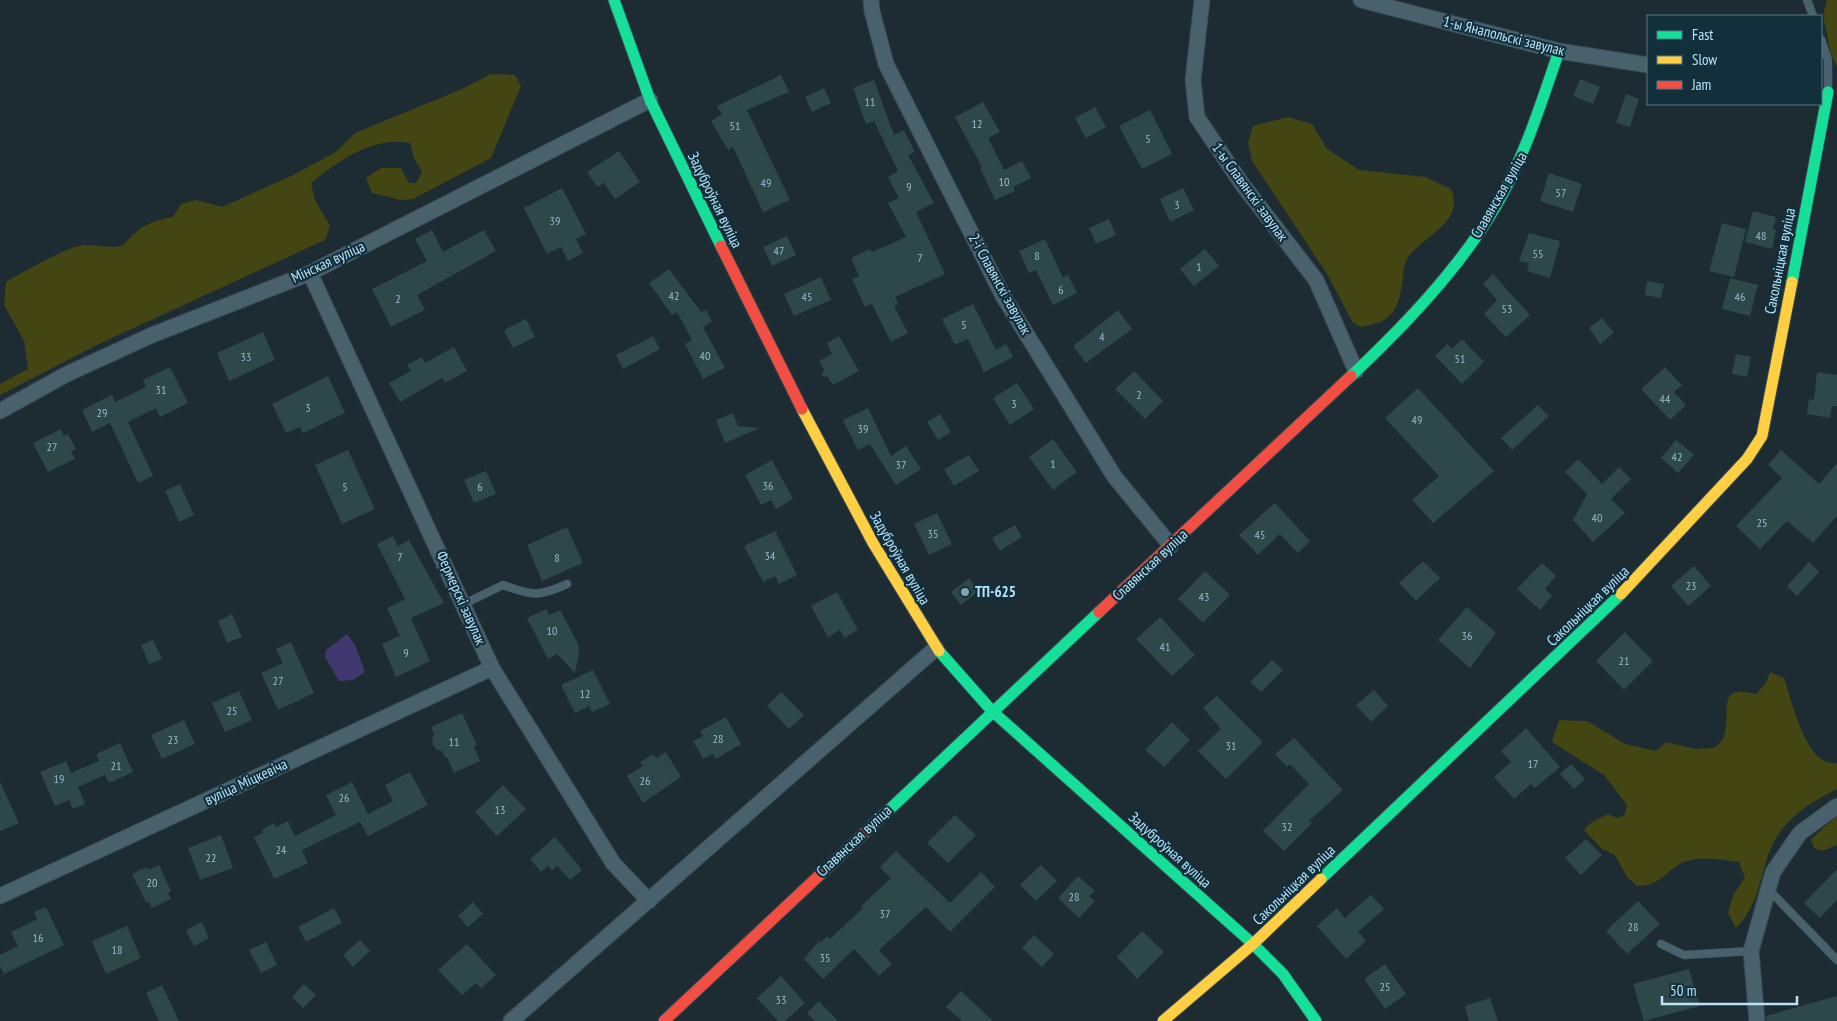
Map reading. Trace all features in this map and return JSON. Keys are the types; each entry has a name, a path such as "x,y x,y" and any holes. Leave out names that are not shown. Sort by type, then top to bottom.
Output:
{"street":[{"name":"Задуброўная вуліца","path":"614,0 650,100 784,376 873,543 936,648 992,711 1253,944 1283,974 1316,1021"},
{"name":"2-і Славянскі завулак","path":"871,0 872,11 886,64 1003,296 1114,476 1171,546"},
{"name":"1-ы Славянскі завулак","path":"1202,0 1193,80 1197,118 1242,184 1316,280 1356,371"},
{"name":"1-ы Янапольскі завулак","path":"1361,0 1560,51 1647,65"},
{"name":"Славянская вуліца","path":"664,1021 1356,371 1452,270 1485,224 1526,147 1560,51"},
{"name":"Сакольніцкая вуліца","path":"1163,1021 1253,944 1639,577 1747,459 1762,436 1828,93"},
{"name":"Мінская вуліца","path":"0,411 67,374 152,335 310,273 650,100"},
{"name":"Фермерскі завулак","path":"310,273 492,668 613,863 650,901"},
{"path":"511,1021 936,648"},
{"name":"вуліца Міцкевіча","path":"0,896 492,668"},
{"path":"1757,1021 1751,951 1773,872 1800,833 1837,806"}],"lane":[{"path":"1807,0 1813,15"},
{"path":"1822,42 1828,60 1828,93"},
{"path":"464,604 503,584 532,593 545,594 567,584"},
{"path":"1768,889 1837,960"},
{"path":"1661,944 1684,955 1751,951"}],"shaded area":[{"path":"1827,0 1837,0 1837,67 1831,54 1823,15"},
{"path":"491,74 515,75 521,86 491,158 413,199 401,200 372,193 366,178 381,168 401,168 409,183 416,183 422,172 414,158 410,143 382,143 357,152 333,166 311,183 315,200 330,226 325,240 101,343 0,395 0,384 28,369 24,341 4,305 6,282 45,261 77,247 84,245 123,246 145,226 173,217 181,204 196,200 222,207 291,176 336,152 355,133 462,89"},
{"path":"1288,117 1312,124 1327,149 1359,170 1425,177 1451,189 1454,200 1453,210 1449,218 1408,257 1396,306 1388,317 1381,321 1361,327 1353,323 1327,274 1252,161 1248,143 1253,126"},
{"path":"347,634 355,645 365,672 353,680 339,681 325,657 326,650"},
{"path":"1770,672 1784,678 1802,731 1817,755 1826,762 1837,763 1837,789 1816,800 1789,821 1775,839 1754,901 1736,928 1728,913 1733,895 1745,878 1739,862 1711,859 1691,860 1678,865 1658,881 1637,886 1627,877 1615,855 1602,849 1584,830 1592,822 1608,814 1617,818 1624,816 1627,805 1604,775 1552,742 1559,720 1587,721 1625,744 1656,751 1666,742 1695,749 1714,748 1724,736 1727,702 1730,696 1734,692 1743,691 1756,694 1766,683"},
{"path":"1837,816 1837,845 1822,851 1814,848 1811,839"}],"building":[{"path":"781,75 789,92 747,110 790,200 763,212 733,147 728,150 711,121 722,114 717,106"},
{"path":"1580,79 1600,87 1593,104 1573,96"},
{"path":"874,80 894,135 904,130 915,152 908,155 934,203 916,212 945,274 895,297 898,304 894,306 908,333 891,342 872,304 865,307 852,279 859,276 851,258 870,249 872,252 906,237 888,203 899,198 888,177 898,171 874,121 866,124 853,88"},
{"path":"824,88 831,103 812,112 805,97"},
{"path":"1626,94 1639,99 1630,127 1616,123"},
{"path":"983,102 1000,132 988,138 1004,170 1022,161 1031,178 1013,187 1015,191 995,200 980,168 982,167 955,117"},
{"path":"1095,107 1106,127 1086,138 1075,118"},
{"path":"1150,110 1172,154 1142,169 1119,126"},
{"path":"619,151 640,182 615,199 604,183 597,187 587,172"},
{"path":"1549,173 1582,184 1573,212 1540,201"},
{"path":"562,188 586,234 576,239 583,253 568,261 561,247 547,254 524,208"},
{"path":"1183,188 1194,210 1170,222 1160,199"},
{"path":"1753,211 1776,217 1773,229 1776,230 1772,249 1745,242"},
{"path":"1109,219 1116,235 1096,244 1089,228"},
{"path":"1722,223 1746,229 1734,277 1709,271"},
{"path":"432,230 443,252 484,230 496,251 417,295 425,310 391,327 372,289 427,261 415,239"},
{"path":"1529,233 1560,241 1550,278 1527,271 1529,263 1519,261"},
{"path":"787,236 796,255 772,266 763,247"},
{"path":"1045,239 1063,278 1068,275 1077,293 1053,305 1036,270 1029,273 1019,251"},
{"path":"1205,249 1219,266 1194,286 1180,269"},
{"path":"669,269 701,312 706,310 712,322 703,327 725,368 703,379 685,344 692,340 677,312 672,315 649,283"},
{"path":"1493,274 1530,315 1506,337 1484,314 1497,300 1483,284"},
{"path":"821,277 831,300 794,316 784,294"},
{"path":"1730,278 1758,285 1750,316 1722,309"},
{"path":"1647,281 1664,284 1661,298 1645,295"},
{"path":"973,304 996,350 1006,344 1013,357 984,372 968,339 955,345 942,319"},
{"path":"1118,310 1132,329 1086,363 1073,346"},
{"path":"1602,318 1614,333 1600,344 1589,328"},
{"path":"526,319 535,337 513,348 504,330"},
{"path":"263,332 275,360 229,381 217,353"},
{"path":"653,336 660,349 623,369 616,355"},
{"path":"839,336 859,371 833,385 828,377 821,376 824,370 819,361 832,354 827,343"},
{"path":"1462,339 1484,362 1462,384 1435,356 1447,344 1452,349"},
{"path":"454,347 467,371 445,383 442,378 400,402 389,383 411,371 407,365 422,357 425,363"},
{"path":"1736,354 1751,357 1747,377 1732,374"},
{"path":"170,367 188,403 160,417 156,408 128,422 153,476 138,483 110,423 92,432 82,410 112,395 115,402 146,387 143,380"},
{"path":"1665,367 1682,385 1674,392 1686,405 1670,420 1641,389"},
{"path":"1134,371 1163,401 1145,419 1115,389"},
{"path":"1817,372 1837,375 1837,406 1832,406 1830,418 1807,414 1809,399 1814,400"},
{"path":"328,376 345,413 303,433 300,427 286,433 272,404"},
{"path":"1017,383 1034,409 1010,425 993,398"},
{"path":"1418,388 1494,471 1433,523 1412,500 1439,476 1385,418"},
{"path":"1538,405 1549,416 1512,450 1501,438"},
{"path":"868,408 891,456 906,446 921,469 896,485 870,444 858,450 843,420"},
{"path":"733,413 738,426 760,428 725,443 716,420"},
{"path":"940,414 951,432 938,440 927,422"},
{"path":"61,429 64,436 68,434 76,449 71,451 75,459 48,472 33,443"},
{"path":"1053,439 1077,472 1053,490 1029,457"},
{"path":"1676,440 1694,455 1678,473 1661,458"},
{"path":"348,450 375,509 342,524 315,465"},
{"path":"1781,450 1819,484 1837,463 1837,516 1813,543 1787,521 1760,549 1736,526 1782,478 1768,465"},
{"path":"969,455 979,471 954,486 944,469"},
{"path":"1578,459 1602,484 1619,467 1631,479 1611,499 1625,513 1593,542 1573,520 1587,494 1565,472"},
{"path":"772,460 793,499 776,509 771,500 761,505 745,475"},
{"path":"486,471 496,494 474,503 464,480"},
{"path":"180,484 194,515 179,522 165,491"},
{"path":"1275,503 1310,541 1298,553 1280,534 1258,555 1239,535"},
{"path":"937,513 952,544 929,555 914,524"},
{"path":"1015,525 1022,537 1000,551 992,538"},
{"path":"567,527 583,563 542,581 527,545"},
{"path":"775,531 797,575 779,584 775,576 763,582 744,546"},
{"path":"393,536 398,546 409,540 444,603 411,618 430,661 396,677 382,644 400,636 387,608 405,599 377,544"},
{"path":"1423,561 1440,578 1416,601 1399,583"},
{"path":"1809,562 1819,572 1797,596 1787,586"},
{"path":"1542,563 1556,576 1545,589 1552,596 1540,610 1517,589"},
{"path":"1694,566 1711,586 1688,606 1671,586"},
{"path":"1205,571 1230,595 1203,623 1178,599"},
{"name":"ТП-625","path":"969,578 979,591 961,605 951,592"},
{"path":"837,592 858,630 844,638 840,630 828,637 811,606"},
{"path":"1467,607 1496,633 1470,668 1438,640"},
{"path":"546,609 549,615 560,610 578,644 579,653 575,673 557,654 548,659 527,618"},
{"path":"232,614 242,637 227,643 218,621"},
{"path":"1160,617 1195,655 1172,676 1136,639"},
{"path":"1625,632 1653,661 1624,690 1596,661"},
{"path":"153,640 162,659 149,664 141,645"},
{"path":"291,642 314,693 278,710 261,673 283,663 276,649"},
{"path":"1272,660 1283,670 1261,692 1250,682"},
{"path":"593,670 610,704 592,712 589,706 575,713 561,685"},
{"path":"1374,690 1388,706 1371,722 1356,705"},
{"path":"239,691 252,720 225,732 212,703"},
{"path":"781,692 804,715 789,729 767,706"},
{"path":"1217,696 1263,742 1226,779 1198,751 1221,729 1203,708"},
{"path":"462,713 477,745 474,747 480,761 454,773 447,757 445,758 442,751 437,750 433,745 432,739 434,734 431,727"},
{"path":"726,717 741,744 716,759 713,754 703,759 693,741 703,736 700,731"},
{"path":"184,720 195,744 162,759 151,735"},
{"path":"1172,722 1190,740 1164,767 1145,750"},
{"path":"1526,728 1560,767 1535,788 1531,784 1514,799 1494,777 1511,762 1501,751"},
{"path":"1294,738 1343,790 1309,821 1312,823 1284,851 1263,831 1309,784 1290,764 1287,767 1275,754"},
{"path":"120,743 133,772 109,783 105,775 78,787 85,804 73,809 69,800 55,806 40,772 66,761 71,773 99,761 96,754"},
{"path":"666,752 681,777 643,803 627,776 643,766 640,762 653,754 656,758"},
{"path":"1571,764 1585,779 1574,789 1560,774"},
{"path":"410,772 428,805 368,836 360,822 302,850 308,863 274,879 254,837 263,833 262,830 274,823 276,827 288,821 295,836 336,815 326,795 352,782 368,814 393,801 385,785"},
{"path":"0,782 19,823 0,831"},
{"path":"503,785 526,809 497,836 475,812"},
{"path":"955,815 976,835 948,863 927,843"},
{"path":"221,835 233,868 200,880 188,848"},
{"path":"555,837 582,870 570,880 557,866 552,871 548,866 541,872 530,859"},
{"path":"1586,839 1602,855 1581,875 1565,858"},
{"path":"896,851 950,903 981,872 995,887 950,932 926,907 879,950 892,964 879,976 854,949 823,979 804,959 819,941 821,942 827,936 830,939 891,878 880,867"},
{"path":"159,865 171,891 168,893 171,899 152,908 149,902 146,903 132,874 147,867 148,870"},
{"path":"1041,865 1057,881 1036,901 1020,885"},
{"path":"1837,869 1837,900 1820,918 1804,903"},
{"path":"1078,876 1095,891 1089,896 1095,901 1079,918 1058,898"},
{"path":"1371,895 1384,909 1358,932 1366,941 1346,959 1317,926 1337,908 1345,918"},
{"path":"1638,901 1660,924 1627,954 1606,931"},
{"path":"473,902 483,914 468,927 458,916"},
{"path":"46,907 64,945 4,974 0,966 0,955 18,946 11,932 37,919 34,912"},
{"path":"334,908 342,923 306,942 298,927"},
{"path":"202,922 209,938 194,946 186,930"},
{"path":"127,926 141,958 106,974 92,941"},
{"path":"1142,931 1164,952 1137,979 1117,957"},
{"path":"1034,935 1054,954 1042,967 1022,948"},
{"path":"360,940 370,951 353,967 343,955"},
{"path":"266,942 277,965 261,973 249,950"},
{"path":"467,944 496,975 481,988 476,983 462,995 438,970"},
{"path":"1385,964 1406,994 1385,1009 1364,979"},
{"path":"1689,969 1700,1006 1644,1021 1633,984"},
{"path":"781,976 805,1003 785,1021 778,1021 757,998"},
{"path":"304,984 316,995 303,1008 292,997"},
{"path":"162,985 179,1021 159,1021 146,993"},
{"path":"961,991 993,1021 962,1021 946,1007"},
{"path":"1837,996 1837,1021 1766,1021 1766,1016"},
{"path":"1490,998 1498,1021 1469,1021 1465,1006"},
{"path":"819,1001 838,1021 815,1021 807,1013"}],"traffic: fast":[{"path":"614,0 650,100 721,246"},
{"path":"1351,376 1430,296 1465,252 1496,206 1515,169 1539,111 1559,51"},
{"path":"1792,282 1828,92"},
{"path":"1321,879 1621,594"},
{"path":"873,825 1099,612"},
{"path":"939,651 992,711 1253,944 1283,974 1316,1021"}],"traffic: slow":[{"path":"1621,594 1747,459 1762,436 1792,282"},
{"path":"802,409 873,543 939,651"},
{"path":"1163,1021 1253,944 1321,879"}],"traffic: jam":[{"path":"721,246 802,409"},
{"path":"1099,612 1351,376"},
{"path":"664,1021 873,825"}],"place":[{"name":"ТП-625","path":"965,592"}]}
